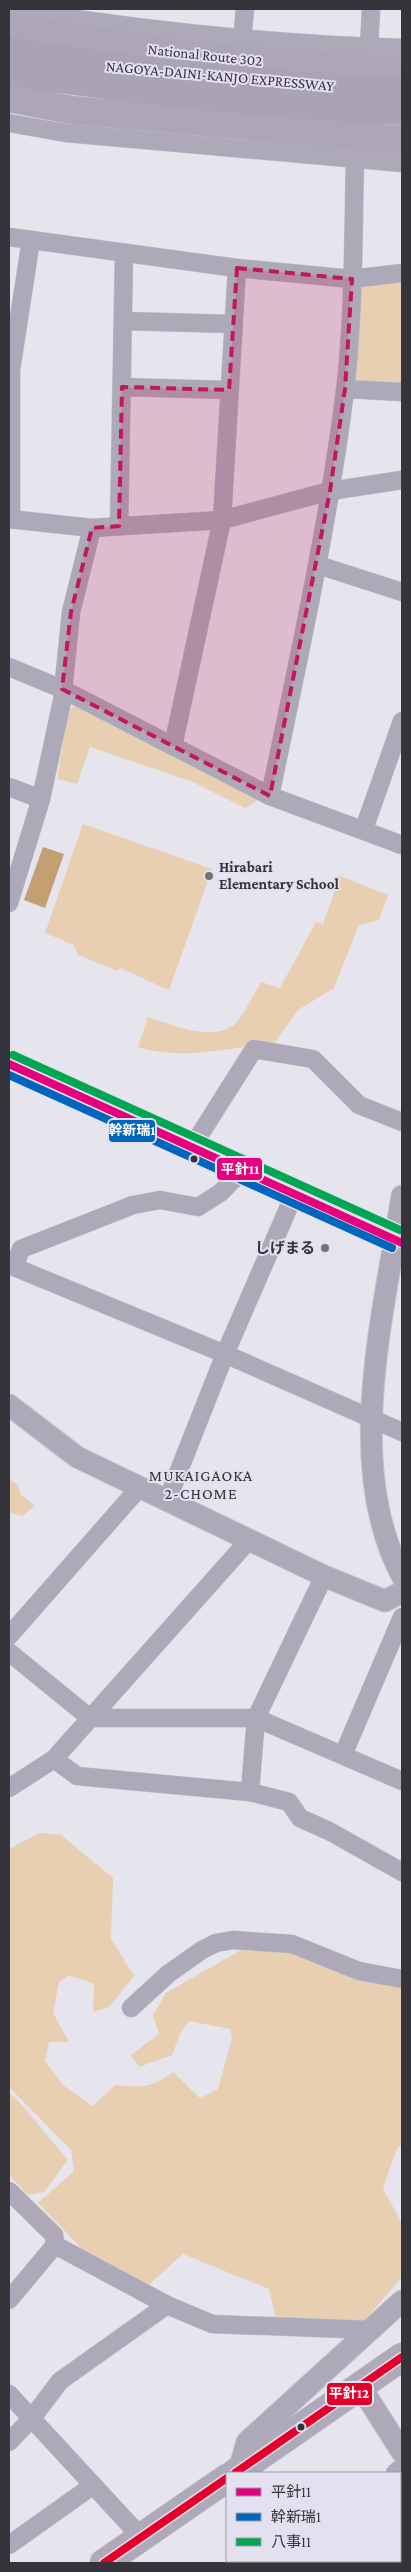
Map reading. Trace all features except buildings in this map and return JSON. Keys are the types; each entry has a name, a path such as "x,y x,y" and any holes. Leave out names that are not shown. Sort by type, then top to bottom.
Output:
{"highway":[{"name":"National Route 302","path":"9,26 175,54 402,71"},
{"name":"NAGOYA-DAINI-KANJO EXPRESSWAY","path":"9,51 155,73 302,86 402,90"},
{"name":"NAGOYA-DAINI-KANJO EXPRESSWAY","path":"9,72 163,93 301,106 402,111"},
{"path":"9,98 71,110 402,140"}],"main road":[{"path":"365,2393 402,2357"},
{"path":"244,2472 365,2393 402,2377"},
{"path":"104,2563 141,2537 226,2483"},
{"path":"134,2563 226,2499"}],"street":[{"path":"10,9 110,25 242,40 402,48"},
{"path":"242,40 245,9"},
{"path":"369,47 371,9"},
{"path":"9,124 66,132 355,161 402,163"},
{"path":"270,796 318,565 345,389 352,279 355,161"},
{"path":"9,237 237,268 352,279 402,272"},
{"path":"31,240 10,370 10,519 92,528 222,520 330,491 402,480"},
{"path":"119,526 124,253"},
{"path":"173,746 222,520 237,268"},
{"path":"123,320 233,324"},
{"path":"122,386 229,390"},
{"path":"345,389 402,392"},
{"path":"9,903 41,799 62,689 71,612 92,528"},
{"path":"318,565 402,592"},
{"path":"9,667 62,689 270,796 364,829 402,845"},
{"path":"364,829 402,721"},
{"path":"9,786 41,799"},
{"path":"192,1147 254,1049 313,1059 359,1105 402,1122"},
{"path":"9,1064 399,1241"},
{"path":"243,1170 220,1194 198,1207 160,1200 133,1205 21,1249 11,1266 225,1354 402,1432"},
{"path":"167,1501 225,1354 294,1194"},
{"path":"402,1196 399,1241 386,1290 370,1419 377,1505 394,1560 402,1576"},
{"path":"9,1405 77,1456 139,1488 324,1576 385,1601 402,1592"},
{"path":"9,1636 139,1488"},
{"path":"9,1788 54,1759 249,1540"},
{"path":"250,1792 256,1718 324,1576"},
{"path":"343,1755 402,1616"},
{"path":"9,1652 90,1718 256,1718 402,1781"},
{"path":"54,1759 77,1776 250,1792 289,1802 300,1818 330,1831 402,1872"},
{"path":"131,2008 168,1974 202,1950 216,1943 233,1940 292,1944 359,1971 402,1979"},
{"path":"9,2191 54,2235 55,2245 9,2300"},
{"path":"55,2245 167,2305 212,2324 372,2330"},
{"path":"241,2472 247,2442 402,2301"},
{"path":"9,2442 32,2418 60,2381 167,2305"},
{"path":"365,2393 402,2452"},
{"path":"9,2394 141,2537"},
{"path":"9,2545 92,2486"}],"highlighted area":[{"path":"237,268 352,279 345,389 330,491 270,796 62,689 71,612 92,528 119,526 122,387 229,390"}],"shaded area":[{"path":"402,280 402,385 352,382 358,285"},
{"path":"76,706 259,799 245,808 193,782 90,747 77,784 57,779 69,709"},
{"path":"83,824 212,869 169,990 120,968 118,971 78,955 74,945 45,933"},
{"path":"43,847 64,854 45,908 24,900"},
{"path":"340,876 388,895 379,920 359,925 334,988 298,1010 273,1045 250,1040 245,1047 192,1053 165,1052 138,1047 148,1017 191,1030 214,1032 224,1030 237,1022 261,982 280,988 316,922 323,924"},
{"path":"9,1478 18,1485 20,1494 35,1506 22,1516 9,1512"},
{"path":"40,1833 61,1835 113,1878 111,1939 134,1976 109,2007 93,2012 94,1984 69,1975 59,1982 53,2013 69,2042 49,2042 45,2061 64,2086 93,2106 115,2085 146,2086 159,2081 173,2072 200,2098 218,2089 232,2038 230,2029 189,2021 181,2032 172,2055 139,2067 131,2055 159,2034 153,2015 166,1993 243,1949 286,1947 402,1981 402,2145 397,2148 383,2188 402,2224 402,2277 357,2329 278,2328 269,2289 183,2254 145,2288 87,2254 38,2203 74,2171 71,2150 9,2087 9,1849"},
{"path":"9,2093 15,2097 68,2160 44,2192 28,2195 9,2175"}],"transit line":[{"name":"八事11","path":"13,1055 400,1230"},
{"name":"平針11","path":"9,1064 402,1243"},
{"name":"幹新瑞1","path":"9,1075 392,1248"},
{"name":"平針12","path":"236,2472 402,2357"},
{"name":"平針12","path":"104,2563 226,2479"}],"place":[{"name":"Hirabari Elementary School","path":"209,876"},
{"name":"しげまる","path":"325,1248"}],"district":[{"name":"MUKAIGAOKA 2-CHOME","path":"201,1484"}]}
